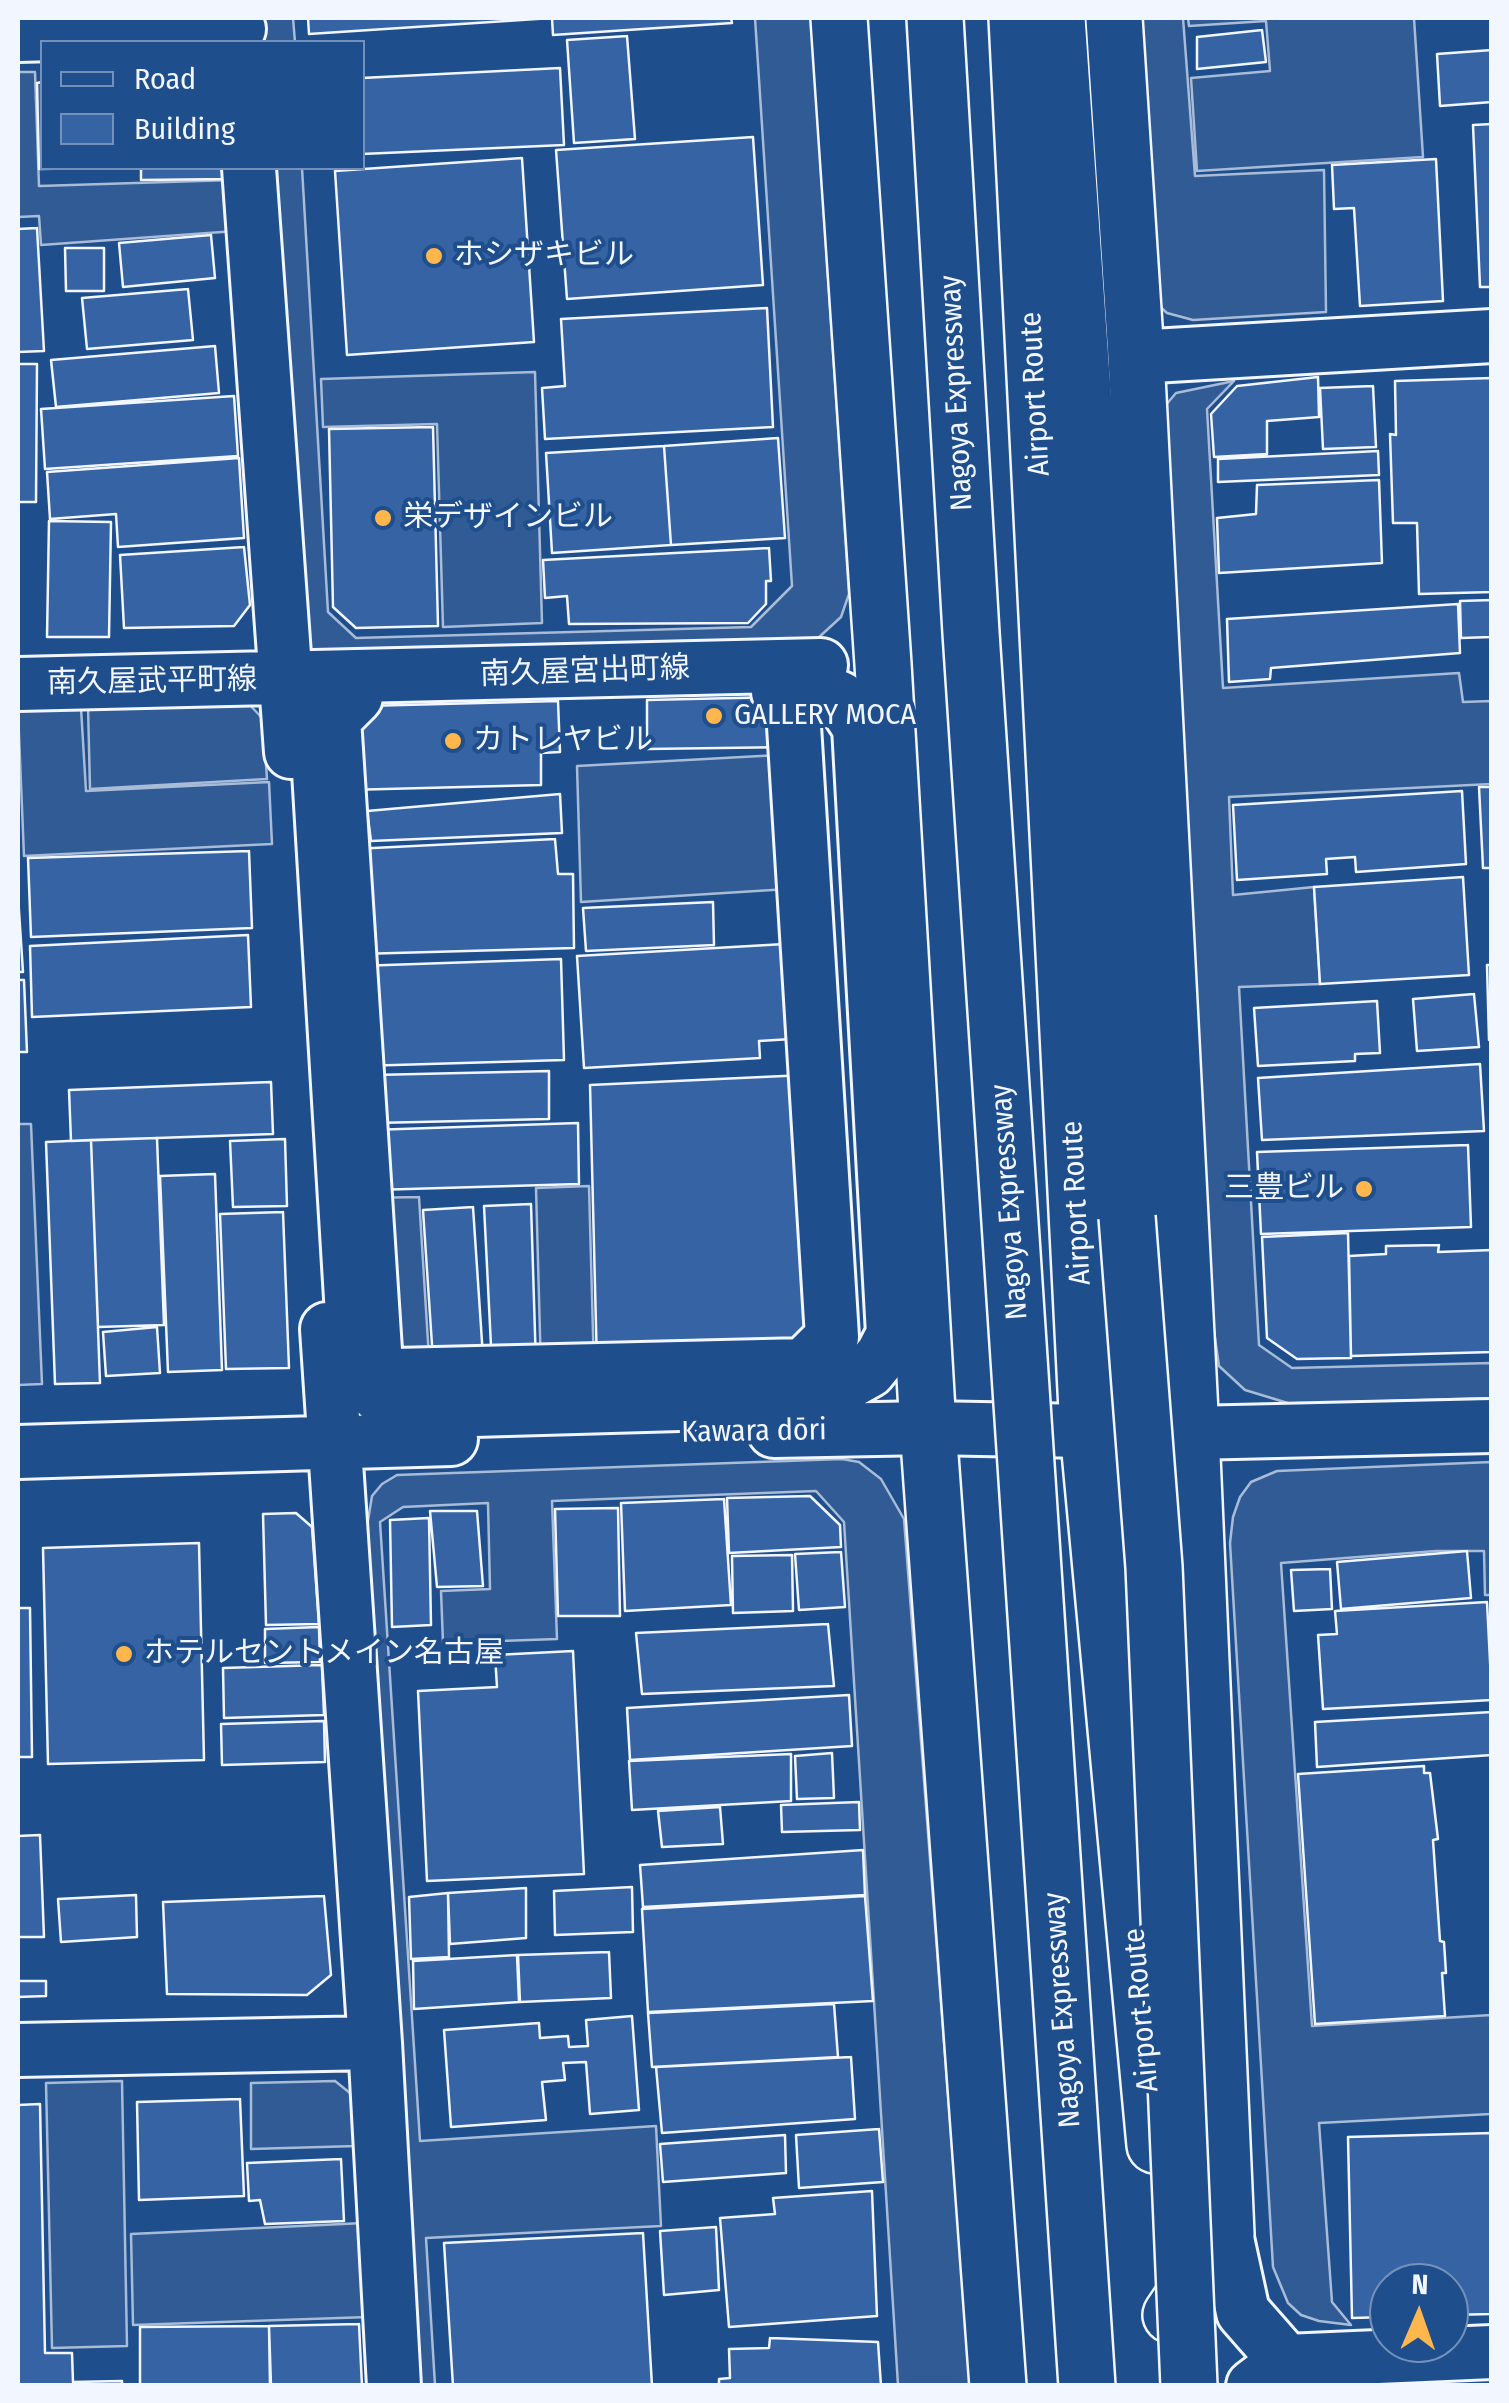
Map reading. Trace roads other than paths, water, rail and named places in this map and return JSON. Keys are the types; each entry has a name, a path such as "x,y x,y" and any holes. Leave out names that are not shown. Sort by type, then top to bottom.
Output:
{"main road":[{"path":"839,18 883,664 928,1428 998,2386"},
{"name":"Nagoya Expressway","path":"935,18 1087,2386"},
{"name":"Airport Route","path":"1018,18 1088,1430 1175,2386"},
{"path":"1057,18 1098,620 1126,1217 1154,1567 1190,2386"},
{"path":"1114,18 1136,356 1192,1432 1226,2234 1171,2315"}],"street":[{"path":"18,35 239,30"},
{"path":"249,170 287,680 394,2386"},
{"path":"1136,356 1492,336"},
{"name":"南久屋宮出町線","path":"287,680 883,664"},
{"name":"南久屋武平町線","path":"18,684 287,680"},
{"path":"822,690 840,698 859,727 893,1334 870,1370 817,1400 404,1412 386,1404 373,1392 355,1364 315,706 324,697 356,697 334,720 376,1366 395,1375 804,1365 832,1337 793,710 778,692 822,690"},
{"name":"Kawara dōri","path":"18,1452 928,1428 1192,1432 1492,1426"},
{"path":"18,2050 375,2043"},
{"path":"1226,2234 1243,2312 1270,2374 1492,2352"}],"place":[{"name":"ホシザキビル","path":"434,256"},
{"name":"栄デザインビル","path":"383,518"},
{"name":"GALLERY MOCA","path":"714,716"},
{"name":"カトレヤビル","path":"453,741"},
{"name":"三豊ビル","path":"1364,1189"},
{"name":"ホテルセントメイン名古屋","path":"124,1654"}]}
